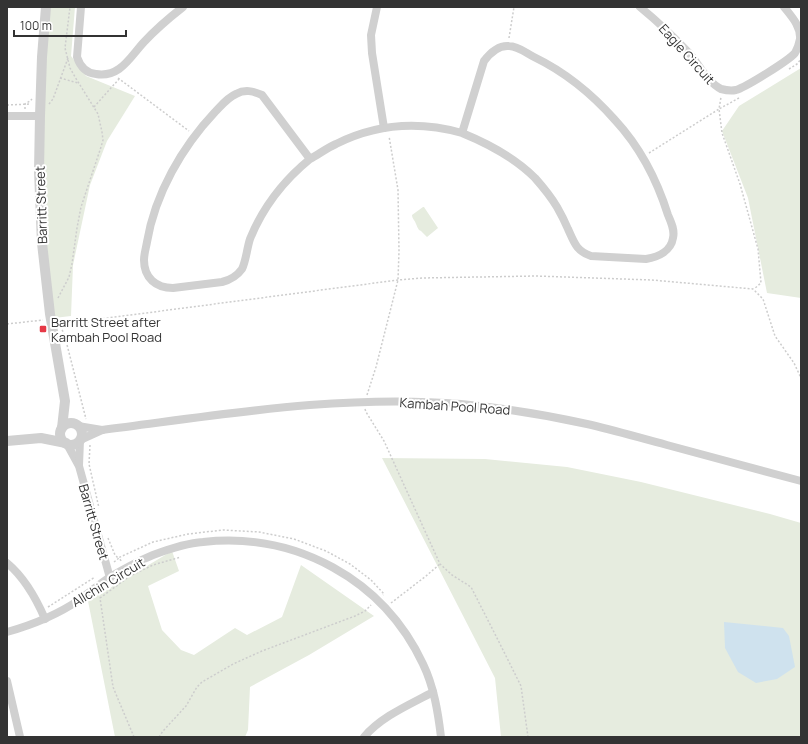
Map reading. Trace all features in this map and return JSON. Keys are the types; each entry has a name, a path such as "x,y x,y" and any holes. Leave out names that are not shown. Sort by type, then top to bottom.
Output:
{"street":[{"name":"Barritt Street","path":"46,7 42,56 39,171 42,243 64,401 62,429"},
{"path":"81,7 77,57 85,70 92,74 101,75 113,73 123,66 144,42 183,7"},
{"path":"376,7 371,35 372,53 384,128"},
{"name":"Eagle Circuit","path":"640,7 667,30 690,54 715,86 731,90 744,87 788,59 794,53 799,45 799,29 784,7"},
{"path":"310,159 262,95 246,91 237,93 229,98 208,119 190,142 174,167 162,193 149,233 144,260 144,269 148,277 158,286 168,288 229,280 242,268 250,241 263,211 284,183 301,166 336,144 355,136 384,128 414,126 434,127 462,133 507,155 535,178 557,207 568,228 574,244 579,250 591,256 646,259 654,258 664,253 669,247 673,237 673,230 663,198 643,157 616,120 571,79 545,62 515,47 501,47 491,52 484,61 462,133"},
{"path":"7,116 40,116"},
{"name":"Barritt Street","path":"64,401 80,423"},
{"name":"Kambah Pool Road","path":"80,440 102,430 259,410 332,403 407,402 460,404 512,410 588,424 801,481"},
{"path":"7,442 41,438 62,429 68,424 80,423 82,432 81,437 76,443 67,444 41,438"},
{"name":"Kambah Pool Road","path":"80,423 102,430"},
{"path":"62,429 60,434 67,444"},
{"name":"Barritt Street","path":"78,466 80,440"},
{"name":"Barritt Street","path":"67,444 78,466 110,578"},
{"name":"Allchin Circuit","path":"7,632 45,619 78,601 110,578 135,563 152,555 179,546 228,540 272,545 300,552 340,571 362,586 385,608 405,633 415,648 423,665 433,692 439,716 441,737"},
{"path":"7,563 26,583 38,602 45,619"},
{"path":"7,682 20,737"},
{"path":"364,737 370,730 386,718 433,692"}],"path":[{"path":"57,301 69,277 81,207 101,147 102,132 100,118 70,68 65,48 70,7"},
{"path":"508,46 514,7"},
{"path":"7,105 48,104 53,99 68,58"},
{"path":"784,71 798,64 801,59"},
{"path":"60,78 79,83"},
{"path":"94,107 119,79 195,136"},
{"path":"723,89 719,109 722,133 740,184 758,249 761,283 753,289"},
{"path":"643,157 738,98"},
{"path":"384,128 388,134 398,190 398,280 376,366 364,402 366,412 384,441 440,564 452,575 471,587 500,642 520,686 528,737"},
{"path":"7,324 41,320 64,327 100,319 422,278 536,276 652,280 753,289 763,298 775,336 794,363 801,378"},
{"path":"54,323 64,333 80,423"},
{"path":"134,737 114,686 100,598 130,576 153,565 181,556"},
{"path":"385,608 440,564"},
{"path":"159,737 186,706 202,682 233,664 255,654 355,616 365,611 377,600"}],"shaded area":[{"path":"50,7 75,7 71,56 86,76 135,96 107,141 90,185 73,265 71,316 54,318 44,229 42,116"},
{"path":"801,68 801,298 767,293 748,198 722,131 739,106"},
{"path":"423,207 438,228 427,237 419,230 412,216"},
{"path":"382,458 485,459 567,467 641,482 801,523 801,737 501,737 495,678"},
{"path":"172,551 179,571 148,586 162,630 181,650 194,655 235,628 247,635 282,617 301,565 374,616 309,655 250,687 248,730 245,737 115,737 88,601"}],"water":[{"path":"724,622 783,628 789,636 795,667 777,679 756,683 738,672 725,648"}],"place":[{"name":"Barritt Street after Kambah Pool Road","path":"43,329"}]}
